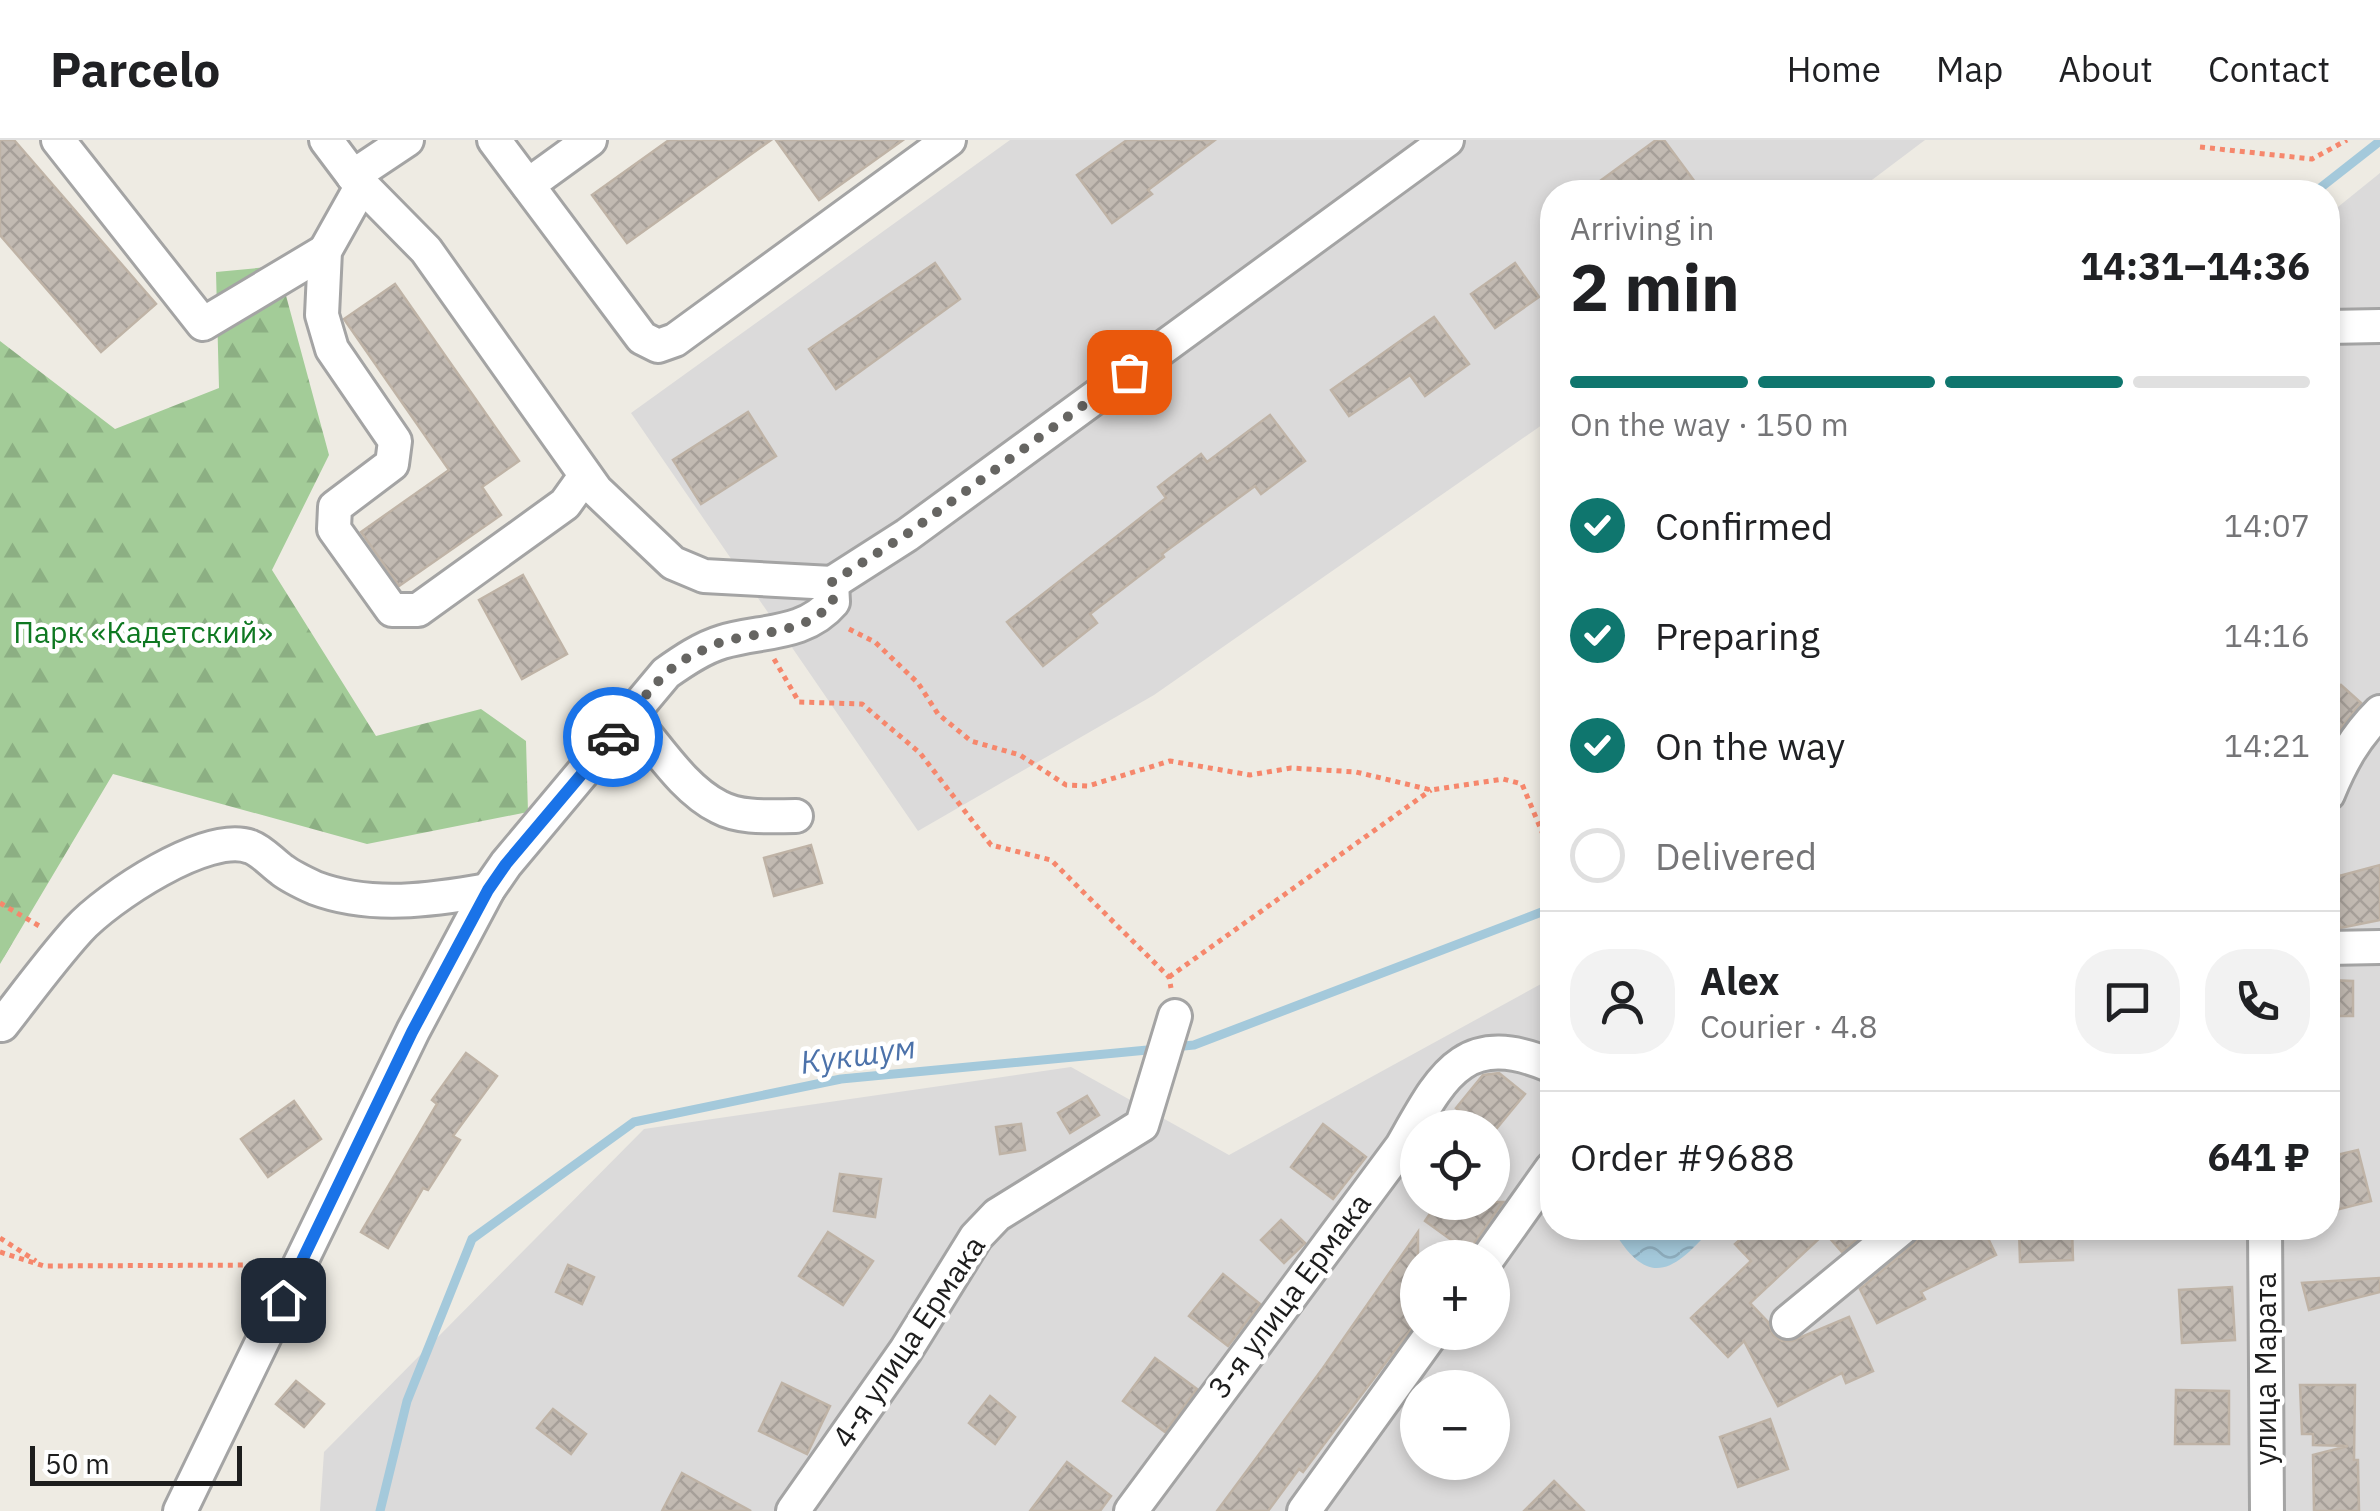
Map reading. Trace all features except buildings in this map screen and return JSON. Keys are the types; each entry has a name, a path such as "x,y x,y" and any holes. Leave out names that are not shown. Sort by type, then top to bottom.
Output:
{"street":[{"path":"58,140 203,324 325,251"},
{"path":"326,140 358,181 426,250 585,476 622,517 673,563 704,576 832,582 939,512 1447,140"},
{"path":"408,140 358,181 325,251 322,314 332,349 395,441 392,464 335,507 334,529 392,610 418,610 564,504 585,476"},
{"path":"494,140 642,338 658,346 674,340 949,140"},
{"path":"528,185 590,140"},
{"path":"2340,327 2380,326"},
{"path":"180,1511 412,1032 488,890 506,864 666,674 684,660 723,642 796,627 822,614 833,602 832,582"},
{"path":"2340,765 2359,733 2380,712"},
{"path":"631,716 697,792 721,808 758,816 796,816"},
{"path":"2,1025 81,926 129,888 202,850 231,844 252,848 286,873 318,889 370,900 431,901 488,890"},
{"path":"2340,948 2380,946"},
{"name":"4-я улица Ермака","path":"793,1511 906,1350 976,1237 997,1215 1142,1125 1175,1016"},
{"name":"3-я улица Ермака","path":"1131,1511 1402,1146 1438,1083 1459,1064 1490,1052 1520,1052 1540,1061"},
{"path":"1501,1240 1540,1185"},
{"path":"1788,1322 1887,1240"},
{"name":"улица Марата","path":"2266,1240 2267,1511"},
{"path":"1304,1511 1421,1350"}],"path":[{"path":"2200,147 2312,159 2347,140"},
{"path":"822,614 875,642 918,683 938,714 971,741 1020,754 1066,785 1088,786 1170,761 1250,775 1291,768 1356,772 1432,790 1504,779 1522,784 1540,827"},
{"path":"761,636 799,702 862,704 920,754 990,845 1050,860 1169,977 1175,1016"},
{"path":"1169,977 1432,790"},
{"path":"0,903 68,942"},
{"path":"0,1238 44,1266"},
{"path":"0,1252 44,1266 300,1265"}],"shaded area":[{"path":"1010,140 1925,140 1872,180 1540,180 1540,426 1154,695 918,831 631,413"},
{"path":"2380,173 2380,1511 320,1511 324,1452 644,1129 1071,1067 1229,1155 1540,985 1540,1240 2340,1240 2340,205"}],"green space":[{"name":"Парк «Кадетский»","path":"278,266 329,455 272,570 376,736 481,709 526,741 528,812 367,844 113,774 0,964 0,341 115,429 219,388 216,272"}],"water":[{"path":"1620,1240 1700,1240 1673,1264 1661,1268 1649,1267"}],"waterway":[{"name":"Кукшум","path":"2330,180 2380,141"},
{"name":"Кукшум","path":"1173,1047 1194,1045 1540,913"},
{"name":"Кукшум","path":"380,1511 407,1401 472,1239 634,1122 841,1079 1158,1049"}],"way so far":[{"path":"613,737 666,674 684,660 723,642 796,627 822,614 833,602 832,582 907,534 1129,372"}],"route":[{"path":"283,1300 412,1032 488,890 613,737"}]}
